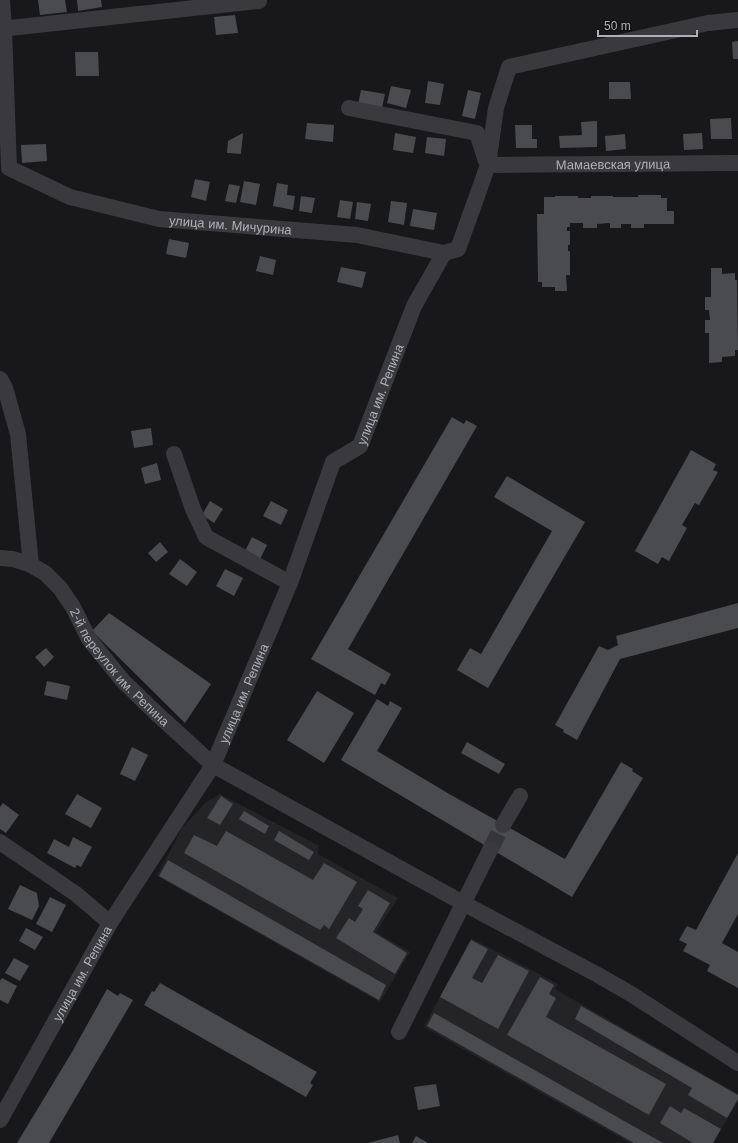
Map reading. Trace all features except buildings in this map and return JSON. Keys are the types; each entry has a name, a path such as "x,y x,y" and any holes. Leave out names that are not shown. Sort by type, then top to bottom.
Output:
{"street":[{"path":"2,0 2,29 258,1"},
{"name":"улица им. Репина","path":"0,1120 110,923 213,765 290,583 333,462 360,446 414,306 451,251 488,165 496,108 509,67 708,23 738,20"},
{"name":"улица им. Мичурина","path":"2,29 9,168 70,197 159,219 358,235 451,251"},
{"path":"349,108 477,133 488,165"},
{"name":"Мамаевская улица","path":"488,165 738,163"},
{"path":"0,379 5,388 18,434 31,565"},
{"path":"174,454 193,509 206,538 290,583"},
{"name":"2-й переулок им. Репина","path":"0,558 13,559 31,565 45,573 60,588 73,607 89,639 122,681 213,765 631,994 738,1063"},
{"path":"503,825 520,796"},
{"path":"0,842 76,894 110,923"},
{"path":"399,1032 491,848"}],"shaded area":[{"path":"220,794 319,846 318,854 398,898 376,932 410,952 380,1002 157,876 182,828 205,803"},
{"path":"471,938 558,984 555,989 738,1094 738,1101 713,1143 630,1143 424,1027"}],"tunnel":[{"path":"491,848 503,825"}]}
